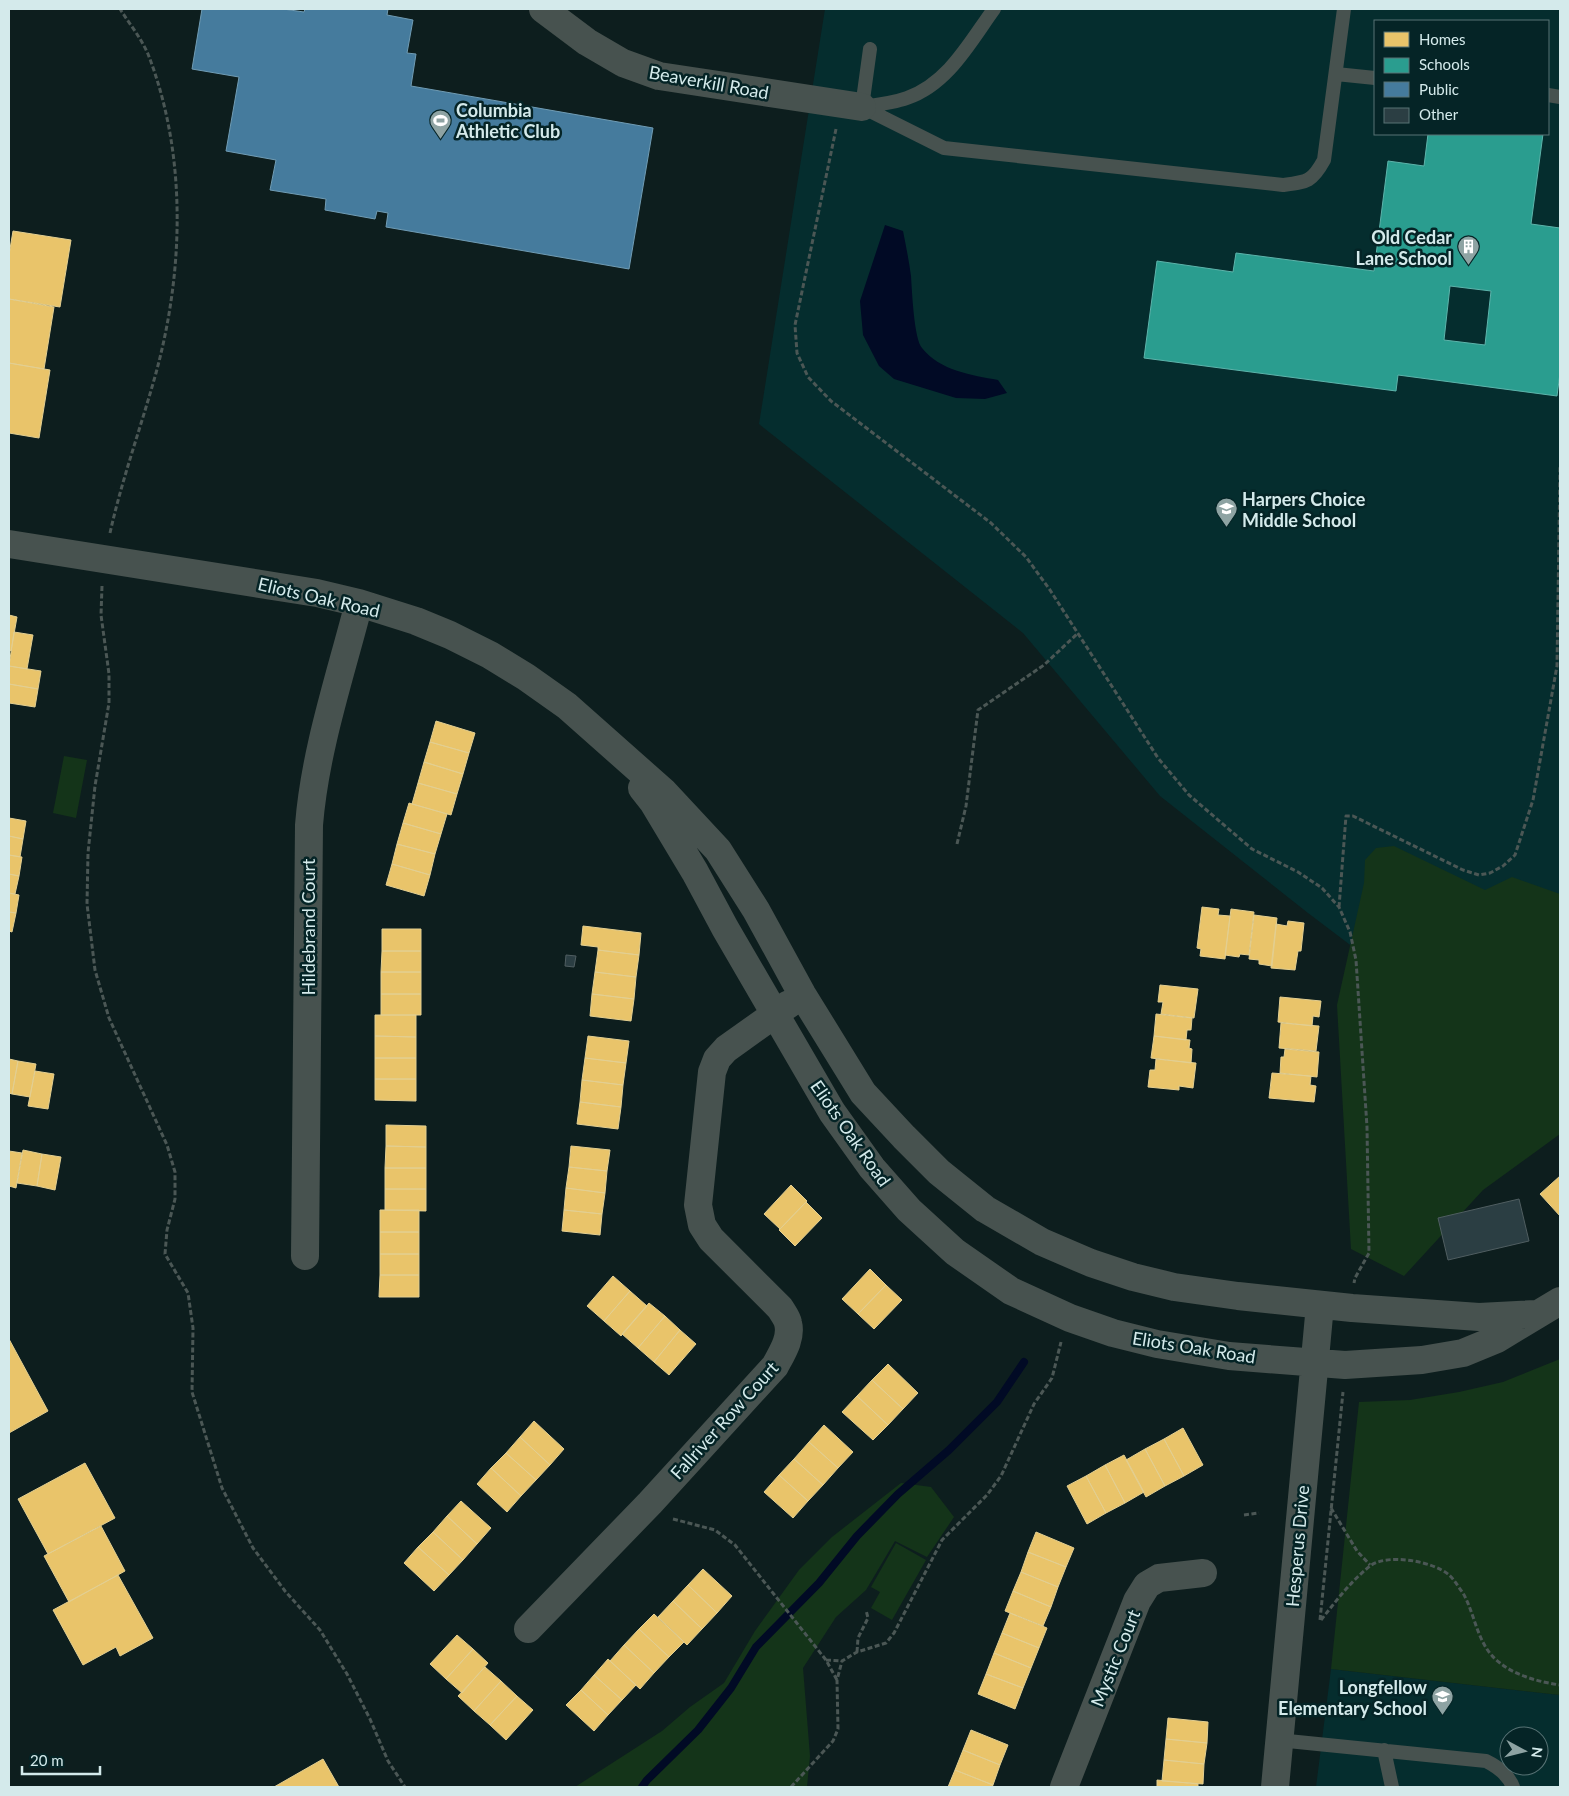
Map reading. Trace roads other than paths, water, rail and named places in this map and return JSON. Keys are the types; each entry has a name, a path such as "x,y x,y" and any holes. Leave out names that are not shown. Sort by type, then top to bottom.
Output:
{"street":[{"name":"Beaverkill Road","path":"543,9 587,42 622,63 659,76 851,106"},
{"name":"Eliots Oak Road","path":"9,544 308,591 359,603 416,622 450,636 526,677 567,706 664,792 718,850 756,910 802,994 863,1093 904,1138 939,1172 985,1209 1042,1242 1091,1263 1133,1277 1174,1286 1238,1296 1320,1305 1479,1317 1536,1314"},
{"name":"Hildebrand Court","path":"306,1256 309,826 312,791 319,754 359,603"},
{"name":"Eliots Oak Road","path":"597,732 653,802 832,1112 872,1168 910,1210 955,1252 1011,1291 1070,1318 1113,1333 1157,1344 1228,1356 1345,1366 1414,1361 1463,1353 1497,1339 1560,1301"},
{"name":"Fallriver Row Court","path":"528,1629 650,1503 774,1366 784,1350 788,1337 788,1323 780,1308 710,1240 702,1225 698,1205 712,1072 717,1059 726,1049 802,994"},
{"name":"Hesperus Drive","path":"1275,1787 1320,1305"},
{"name":"Mystic Court","path":"1064,1787 1138,1601 1147,1585 1159,1578 1203,1573"}],"lane":[{"path":"851,106 906,99 925,91 950,70 994,9"},
{"path":"851,106 944,148 1283,184 1304,182 1316,175 1324,160 1344,9"},
{"path":"851,106 870,49"},
{"path":"1336,74 1374,78"},
{"path":"1278,1740 1486,1761 1498,1767 1506,1774 1513,1787"},
{"path":"1384,1750 1392,1787"}],"waterway":[{"path":"642,1787 698,1730 731,1688 756,1647 819,1583 857,1536 898,1494 949,1450 997,1402 1024,1362"}],"place":[{"name":"Columbia Athletic Club","path":"440,139"},
{"name":"Old Cedar Lane School","path":"1468,266"},
{"name":"Harpers Choice Middle School","path":"1226,528"},
{"name":"Longfellow Elementary School","path":"1443,1716"}]}
